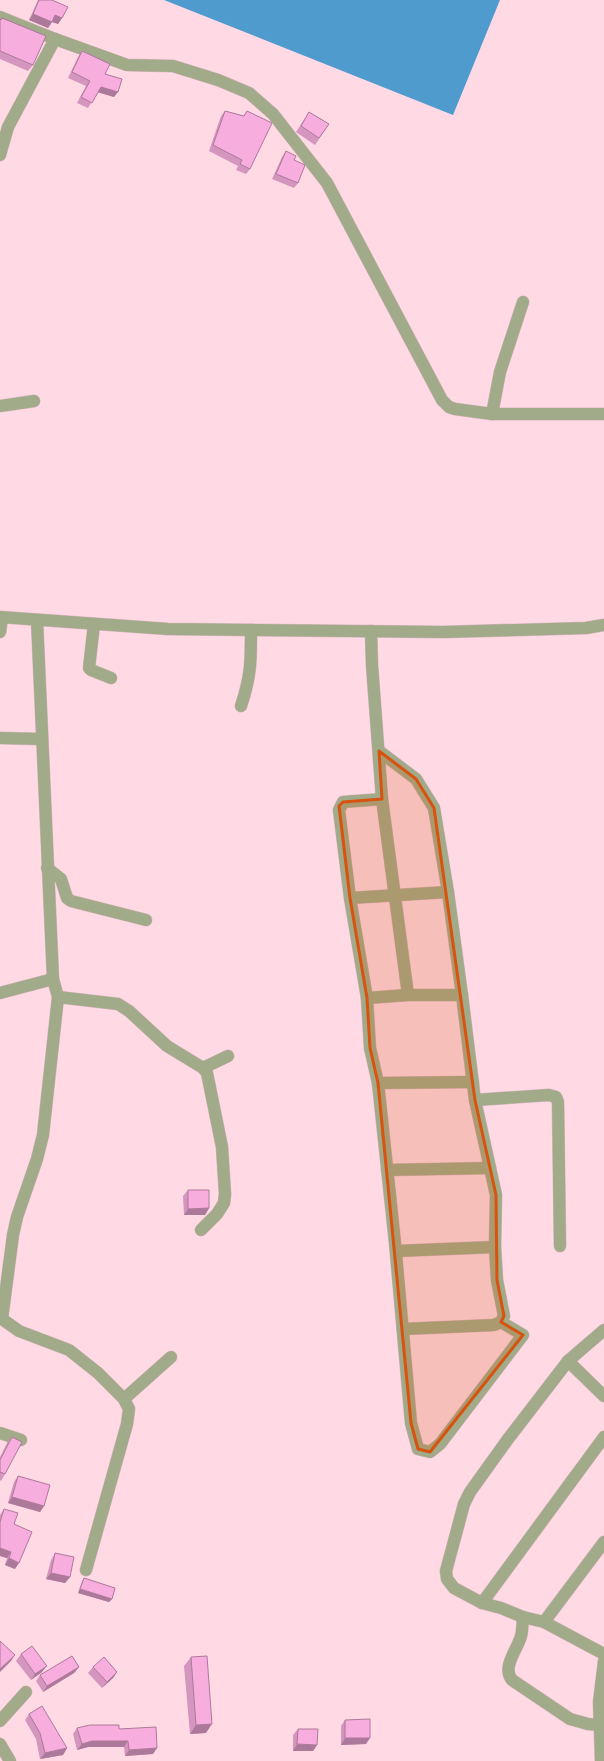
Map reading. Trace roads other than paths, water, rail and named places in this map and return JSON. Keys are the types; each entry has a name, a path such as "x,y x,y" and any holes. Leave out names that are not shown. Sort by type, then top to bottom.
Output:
{"street":[{"path":"0,17 55,40 127,65 173,66 218,80 249,93 273,114 327,183 442,400 449,407 492,414 604,414"},
{"path":"0,155 8,127 55,40"},
{"path":"492,414 500,372 523,302"},
{"path":"0,406 34,401"},
{"path":"0,632 1,618 168,629 306,631 443,632 586,628 604,625"},
{"path":"37,620 53,979 58,997 43,1135 38,1159 17,1217 1,1321 19,1331 69,1350 98,1373 124,1399 129,1409 127,1424 86,1570"},
{"path":"94,624 89,668 111,678"},
{"path":"241,706 249,683 251,668 251,630"},
{"path":"371,631 372,665 382,799 408,995"},
{"path":"0,738 42,739"},
{"path":"379,751 416,779 434,808 448,892 472,1082 496,1195 495,1247 497,1280 504,1316 501,1322 494,1325 403,1329"},
{"path":"382,799 343,802 339,806 338,810 350,898 367,998 370,1048 378,1083 396,1251 411,1423 418,1449 430,1452 440,1444 523,1335 501,1322"},
{"path":"47,868 61,879 67,898 71,901 146,920"},
{"path":"350,898 448,892"},
{"path":"0,993 53,979"},
{"path":"367,998 408,995 462,995"},
{"path":"58,997 118,1004 129,1011 167,1046 203,1068 206,1073 222,1147 225,1194 224,1203 217,1214 201,1230"},
{"path":"203,1068 228,1056"},
{"path":"378,1083 472,1082"},
{"path":"475,1100 549,1095 556,1097 558,1102 560,1246"},
{"path":"387,1170 490,1168"},
{"path":"396,1251 495,1247"},
{"path":"604,1330 568,1361 508,1439 470,1492 464,1504 446,1571 447,1579 454,1588 482,1603 501,1608 523,1617 544,1622 604,1654"},
{"path":"124,1399 171,1357"},
{"path":"568,1361 604,1396"},
{"path":"0,1433 21,1440"},
{"path":"482,1603 604,1437"},
{"path":"544,1622 604,1542"},
{"path":"523,1617 521,1638 508,1668 510,1678 516,1684 570,1719 588,1724 600,1725"},
{"path":"601,1761 599,1702 604,1661"},
{"path":"0,1721 26,1692"},
{"path":"0,1744 10,1761"}],"water":[{"path":"164,0 500,0 453,115"}]}
